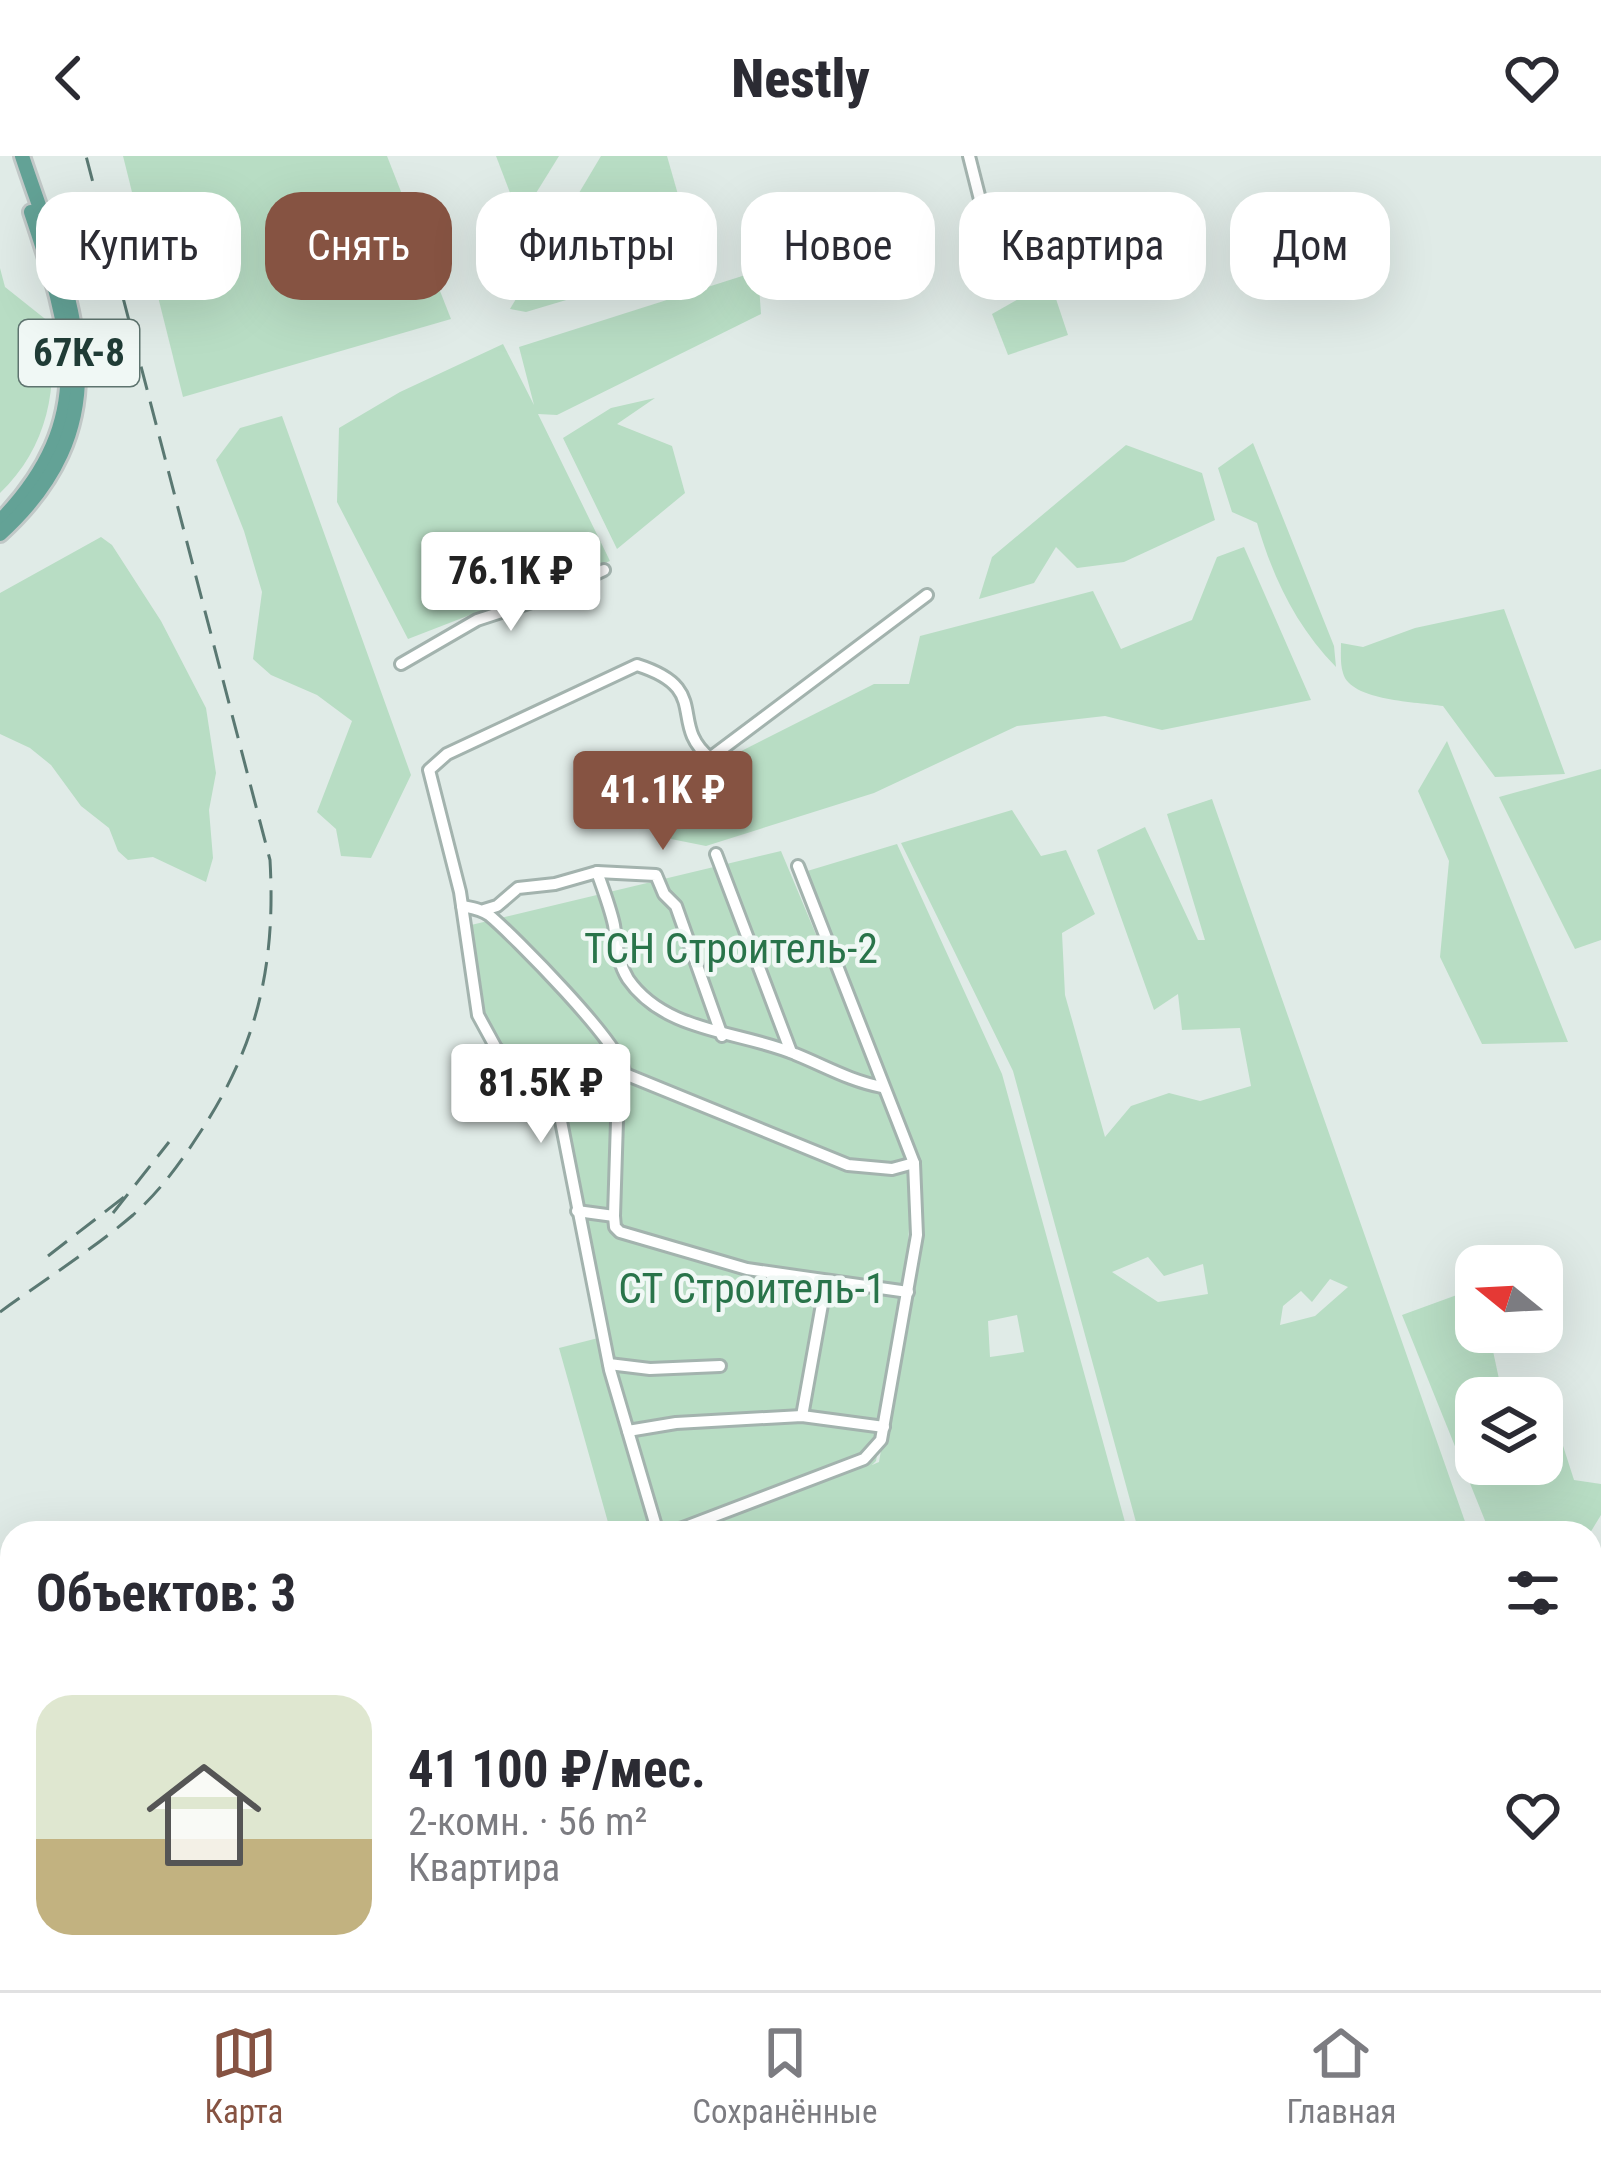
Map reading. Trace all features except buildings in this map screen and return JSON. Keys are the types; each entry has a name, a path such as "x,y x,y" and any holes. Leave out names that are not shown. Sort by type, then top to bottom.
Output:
{"main road":[{"name":"67К-8","path":"0,521 32,484 49,454 67,392 69,351 60,305 13,156"},
{"name":"67К-8","path":"0,534 32,504 53,472 73,423 79,390 79,343 70,302 22,156"}],"street":[{"path":"969,156 978,192"},
{"path":"401,664 477,620 528,604 604,570"},
{"path":"654,1521 610,1364 555,1106 549,1095 496,1048 478,1015 462,906 429,770 447,754 637,665 672,678 682,692 697,747 710,758 927,595"},
{"path":"716,854 791,1052"},
{"path":"700,1521 864,1459 878,1448 917,1235 914,1163 798,866"},
{"path":"462,906 484,910 497,906 518,888 597,872 656,875 676,907 722,1036"},
{"path":"597,872 613,922 618,958 629,980 665,1010 722,1036 791,1052 857,1082 882,1087"},
{"path":"484,910 609,1042 625,1074 848,1166 892,1169 914,1163"},
{"path":"625,1074 618,1089 615,1227 633,1238 747,1269 908,1292"},
{"path":"577,1210 614,1216"},
{"path":"802,1416 826,1282"},
{"path":"610,1364 650,1369 720,1366"},
{"path":"628,1431 676,1423 802,1416 884,1427"}],"green space":[{"path":"123,156 387,156 401,192 265,192 265,300 444,300 451,319 183,397 159,300 241,300 241,192 132,192"},
{"path":"496,156 559,156 537,192 510,192"},
{"path":"601,156 667,156 677,192 580,192"},
{"path":"0,268 5,287 49,322 52,370 39,436 0,493"},
{"path":"741,276 741,300 760,300 761,314 557,415 538,414 610,561 408,639 337,502 339,428 400,392 503,344 534,405 519,347 667,300 717,300 717,284"},
{"path":"515,300 566,300 526,312 510,309"},
{"path":"1017,300 1056,300 1068,335 1008,355 992,314"},
{"path":"655,398 617,424 672,446 685,493 617,549 563,438 611,408"},
{"path":"282,416 411,775 371,858 341,856 336,829 317,812 352,721 317,695 271,675 253,659 262,592 216,460 240,428"},
{"path":"1253,443 1334,646 1336,667 1288,600 1257,523 1232,512 1218,468"},
{"path":"1126,445 1202,473 1215,520 1124,562 1077,568 1056,547 1034,583 979,599 992,557"},
{"path":"101,537 112,545 161,621 206,708 216,773 209,810 213,858 206,882 153,857 128,860 118,851 109,828 81,806 51,765 30,748 0,734 0,593"},
{"path":"1244,547 1311,700 1162,730 1105,716 1017,726 874,793 706,846 671,839 669,809 694,775 874,684 909,684 920,636 1093,591 1121,649 1192,620 1217,557"},
{"path":"1504,609 1565,774 1495,777 1443,706 1371,695 1348,682 1343,673 1341,643 1363,647 1415,628"},
{"path":"1447,741 1568,1042 1482,1044 1440,957 1449,861 1418,791"},
{"path":"1601,769 1601,940 1575,949 1499,797"},
{"path":"1212,799 1465,1521 1136,1521 1013,1071 901,843 1012,810 1041,856 1066,850 1095,914 1062,933 1065,995 1105,1137 1131,1106 1169,1093 1200,1101 1251,1086 1240,1028 1182,1030 1178,994 1154,1010 1097,850 1145,827 1198,940 1205,940 1167,814","holes":["1148,1257 1164,1276 1203,1264 1208,1294 1158,1302 1112,1272","1330,1279 1348,1287 1315,1316 1280,1325 1283,1306 1301,1291 1312,1302"]},
{"path":"897,844 1002,1074 1125,1521 608,1521 559,1348 606,1336 580,1213 616,1217 621,1090 627,1073 610,1040 582,1009 623,1074 616,1088 612,1214 579,1209 567,1132 557,1104 544,1086 500,1050 483,1022 474,991 471,925 781,851 879,1085 672,1012 634,980 619,956 615,959 632,984 671,1016 881,1089 912,1166 906,1289 872,1465 879,1462 908,1292 914,1163 794,875","holes":["1017,1315 1024,1352 990,1357 988,1321"]},
{"path":"1455,1296 1455,1353 1493,1353 1499,1377 1455,1377 1455,1446 1402,1315"},
{"path":"1563,1446 1574,1480 1601,1484 1597,1521 1485,1521 1471,1485 1563,1485"}],"railway":[{"path":"0,1312 133,1215 183,1158 218,1104 248,1038 270,935 270,860 86,156"},
{"path":"113,1213 169,1142"},
{"path":"48,1256 124,1197"}],"park label":[{"name":"ТСН Строитель-2","path":"731,948"},
{"name":"СТ Строитель-1","path":"752,1288"}]}
